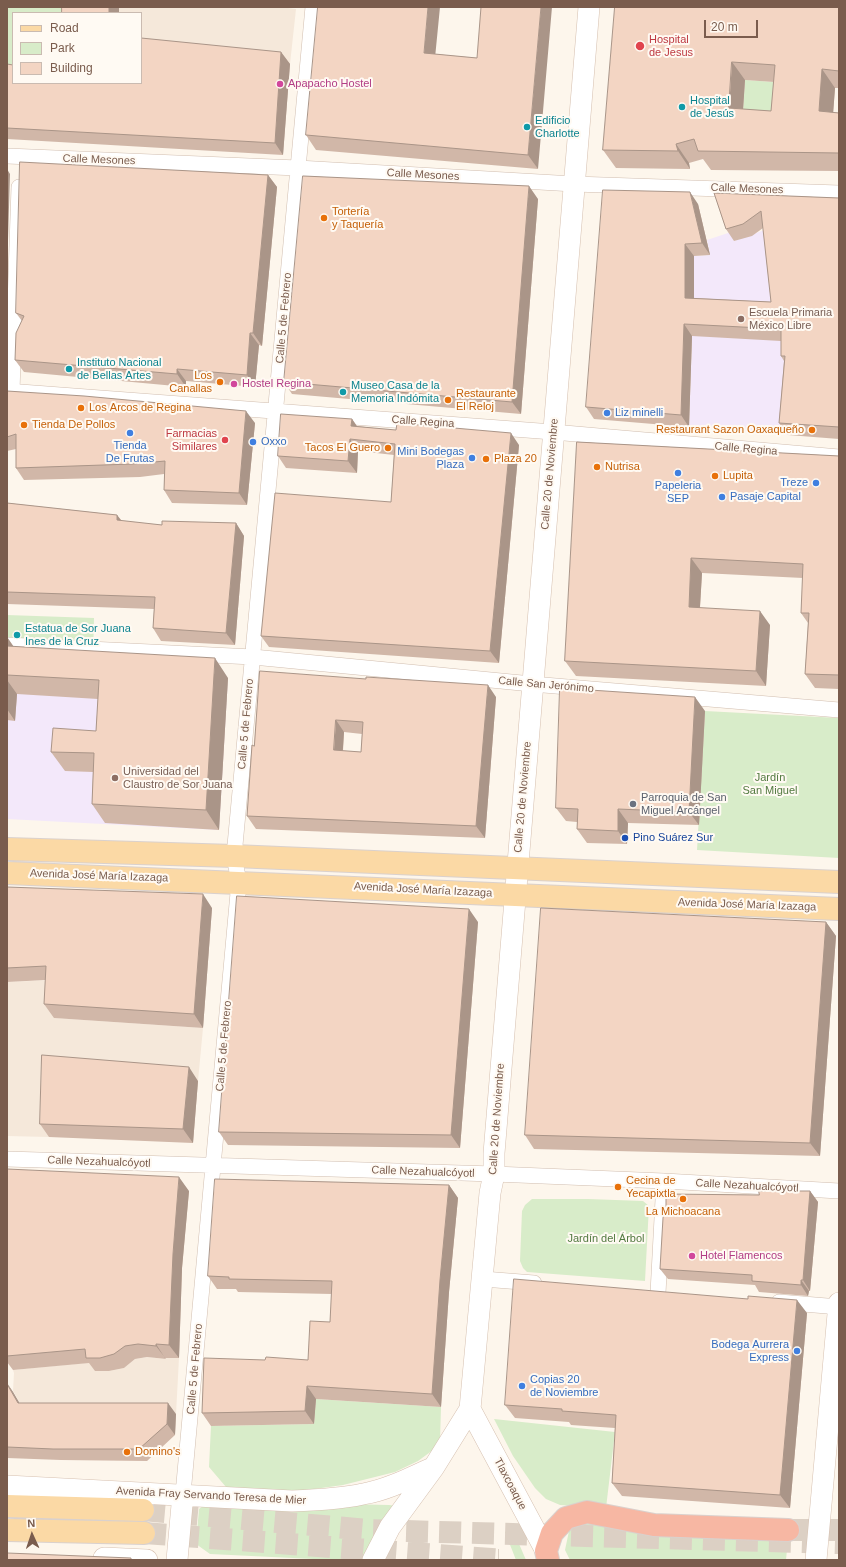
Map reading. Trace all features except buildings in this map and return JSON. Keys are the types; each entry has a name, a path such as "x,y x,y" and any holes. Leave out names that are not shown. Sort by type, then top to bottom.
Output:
{"highway":[{"path":"547,1556 552,1533 566,1518 588,1512 654,1525 788,1530"}],"main road":[{"name":"Calle 20 de Noviembre","path":"470,1409 490,1194 494,1174 494,1152 514,894 589,7"},
{"path":"7,848 234,856 839,882"},
{"name":"Avenida José María Izazaga","path":"7,872 839,909"},
{"path":"816,1560 839,1303"},
{"path":"373,1560 390,1527 434,1467 470,1409"},
{"name":"Tlaxcoaque","path":"470,1409 547,1556"},
{"name":"Avenida Fray Servando Teresa de Mier","path":"7,1486 183,1494 292,1501 332,1499 365,1494 400,1483 434,1467"},
{"name":"Calle 5 de Febrero","path":"177,1560 183,1494"},
{"name":"Avenida Fray Servando Teresa de Mier","path":"7,1506 143,1510"},
{"path":"7,1530 144,1533"},
{"path":"85,1557 147,1560"}],"street":[{"name":"Calle 5 de Febrero","path":"183,1494 239,882 234,856 313,7"},
{"name":"Calle Mesones","path":"14,156 298,168 574,184 839,193"},
{"path":"10,391 14,156"},
{"name":"Calle Regina","path":"10,391 553,432 839,457"},
{"name":"Calle San Jerónimo","path":"7,646 252,657 532,684 839,710"},
{"name":"Calle Nezahualcóyotl","path":"7,1159 494,1174 664,1181 839,1191"},
{"path":"658,1293 664,1181"},
{"path":"483,1279 548,1284"},
{"path":"642,1292 674,1294"},
{"path":"768,1301 839,1307"}],"shaded area":[{"path":"119,7 280,7 296,9 290,64 142,49 142,12 119,12"},
{"name":"Escuela Primaria México Libre","path":"770,228 791,298 788,435 689,427 694,256 710,255 707,240 731,232 734,241"},
{"name":"Universidad del Claustro de Sor Juana","path":"7,653 19,666 228,678 219,830 7,819"},
{"path":"56,980 54,1018 203,1028 198,1081 52,1069 49,1137 7,1136 7,982"},
{"path":"147,1357 165,1359 179,1358 176,1414 46,1414 23,1409 13,1391 13,1370 95,1362 95,1371 109,1371 124,1368 135,1359"}],"green space":[{"path":"7,7 72,7 71,12 12,12 12,76 7,76"},
{"path":"745,80 788,83 784,129 742,126"},
{"path":"7,615 94,618 93,656 7,651"},
{"name":"Jardín San Miguel","path":"705,711 839,718 839,858 697,850"},
{"name":"Jardín del Árbol","path":"532,1199 643,1201 649,1206 645,1281 527,1272 523,1268 520,1261 522,1211 525,1205"},
{"path":"316,1399 441,1407 440,1441 433,1450 418,1461 395,1472 343,1485 293,1492 226,1487 209,1467 211,1426 314,1424"},
{"path":"494,1419 615,1432 606,1508 560,1505 546,1499 535,1488 513,1456"},
{"path":"209,1501 398,1506 366,1560 334,1560 210,1554 196,1544 199,1509"},
{"path":"584,1521 788,1539 786,1560 570,1560 565,1550 569,1531"},
{"path":"513,1530 526,1560 516,1560 505,1532"}],"tunnel":[{"path":"143,1510 368,1530 839,1543"},
{"path":"788,1530 839,1530"},
{"path":"144,1533 505,1560"}],"place":[{"name":"Hospital de Jesus","path":"640,46"},
{"name":"Apapacho Hostel","path":"280,84"},
{"name":"Hospital de Jesús","path":"682,107"},
{"name":"Edificio Charlotte","path":"527,127"},
{"name":"Tortería y Taquería","path":"324,218"},
{"name":"Escuela Primaria México Libre","path":"741,319"},
{"name":"Instituto Nacional de Bellas Artes","path":"69,369"},
{"name":"Los Canallas","path":"220,382"},
{"name":"Hostel Regina","path":"234,384"},
{"name":"Museo Casa de la Memoria Indómita","path":"343,392"},
{"name":"Restaurante El Reloj","path":"448,400"},
{"name":"Los Arcos de Regina","path":"81,408"},
{"name":"Liz minelli","path":"607,413"},
{"name":"Tienda De Pollos","path":"24,425"},
{"name":"Restaurant Sazon Oaxaqueño","path":"812,430"},
{"name":"Tienda De Frutas","path":"130,433"},
{"name":"Farmacias Similares","path":"225,440"},
{"name":"Oxxo","path":"253,442"},
{"name":"Tacos El Guero","path":"388,448"},
{"name":"Mini Bodegas Plaza","path":"472,458"},
{"name":"Plaza 20","path":"486,459"},
{"name":"Nutrisa","path":"597,467"},
{"name":"Papeleria SEP","path":"678,473"},
{"name":"Lupita","path":"715,476"},
{"name":"Treze","path":"816,483"},
{"name":"Pasaje Capital","path":"722,497"},
{"name":"Estatua de Sor Juana Ines de la Cruz","path":"17,635"},
{"name":"Universidad del Claustro de Sor Juana","path":"115,778"},
{"name":"Parroquia de San Miguel Arcángel","path":"633,804"},
{"name":"Pino Suárez Sur","path":"625,838"},
{"name":"Cecina de Yecapixtla","path":"618,1187"},
{"name":"La Michoacana","path":"683,1199"},
{"name":"Hotel Flamencos","path":"692,1256"},
{"name":"Bodega Aurrera Express","path":"797,1351"},
{"name":"Copias 20 de Noviembre","path":"522,1386"},
{"name":"Domino's","path":"127,1452"}]}
